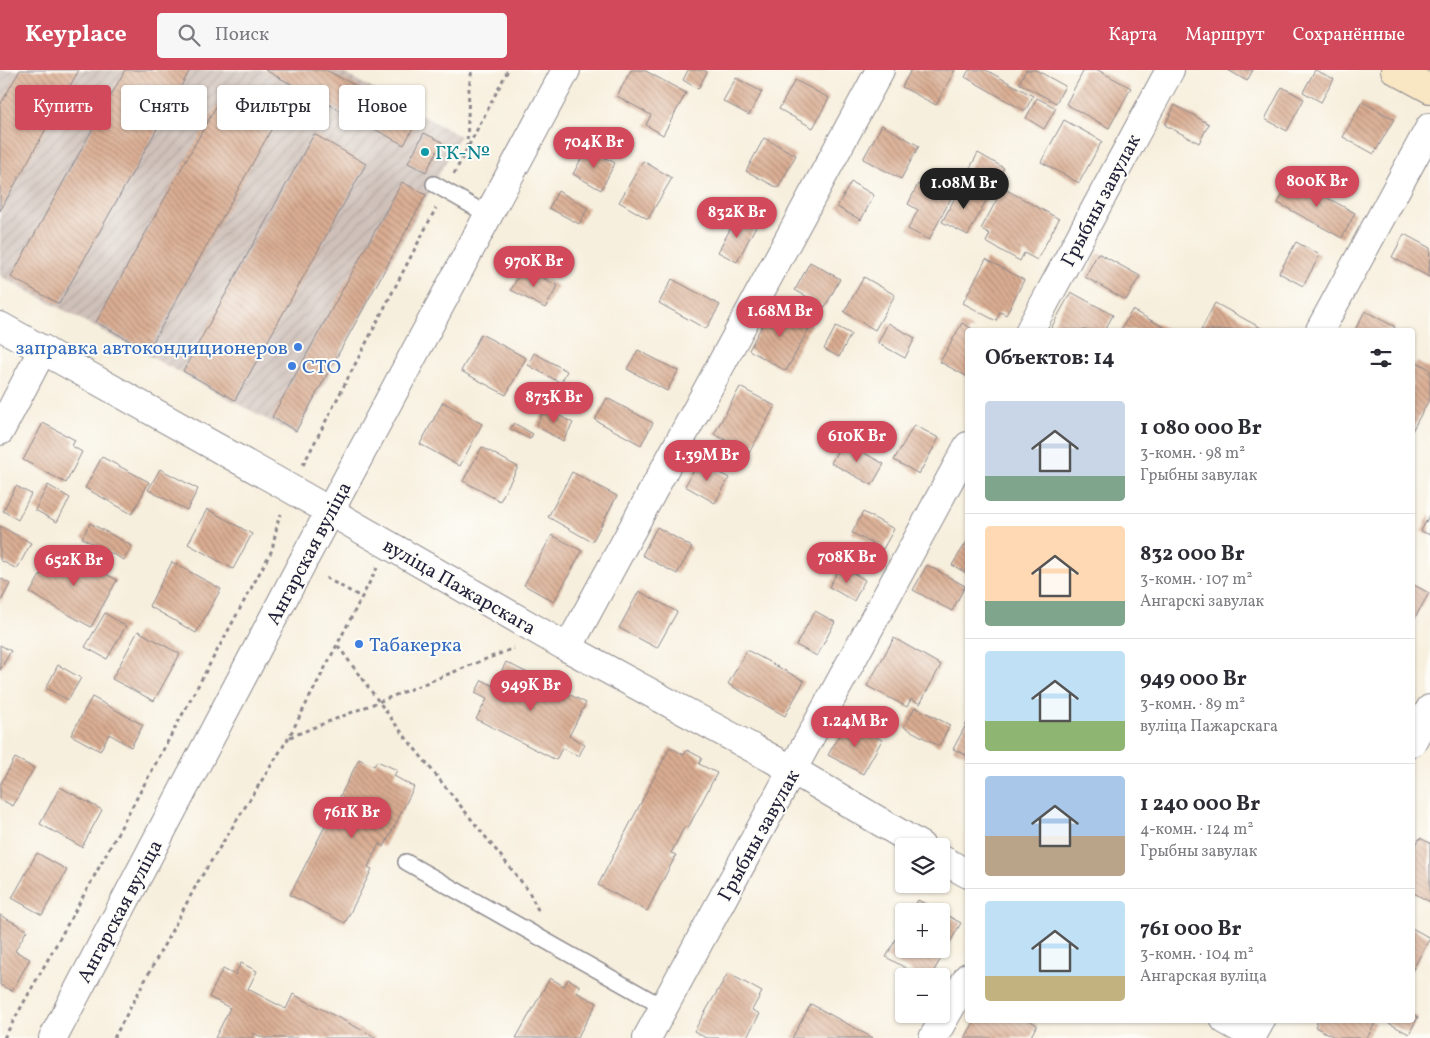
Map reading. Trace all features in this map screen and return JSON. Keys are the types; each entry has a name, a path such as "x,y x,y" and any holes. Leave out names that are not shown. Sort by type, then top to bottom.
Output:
{"main road":[{"path":"1395,70 1430,89"}],"street":[{"name":"Ангарская вуліца","path":"52,1038 330,511 566,70"},
{"path":"568,648 880,70"},
{"name":"Грыбны завулак","path":"1031,328 1170,70"},
{"path":"1321,328 1430,127"},
{"name":"вуліца Пажарскага","path":"0,326 330,511 541,633 793,770 908,838"},
{"path":"0,431 43,349"},
{"name":"Грыбны завулак","path":"647,1038 965,452"},
{"path":"1415,736 1430,709"},
{"path":"950,863 965,872"},
{"path":"933,1038 965,982"},
{"path":"1233,1023 1254,1031"}],"lane":[{"path":"440,187 488,215"},
{"path":"406,862 664,1007"}],"path":[{"path":"467,148 469,87 472,70"},
{"path":"4,1038 272,550 278,521 291,489 440,187 467,148 508,70"},
{"path":"114,1038 198,882 290,737 388,546"},
{"path":"326,578 361,597"},
{"path":"290,737 508,651 541,633"},
{"path":"338,646 378,702 528,890 555,947"}],"shaded area":[{"path":"0,70 338,70 366,85 339,85 339,130 425,130 425,117 460,136 296,435 0,276"}],"building":[{"path":"20,70 79,70 71,85 15,85 15,130 45,130 0,211 0,105"},
{"path":"125,70 190,70 182,85 121,85 121,130 156,130 59,304 11,277 92,130 111,130 111,95"},
{"path":"265,70 326,70 354,85 339,85 339,110 329,105 329,85 293,85"},
{"path":"631,70 644,70 686,93 663,135 646,125 651,115 617,96"},
{"path":"688,70 703,70 707,72 698,89 683,80"},
{"path":"911,70 955,70 936,105 902,87"},
{"path":"969,70 986,70 1033,96 1025,111 965,77"},
{"path":"1026,70 1036,70 1065,86 1056,103 1019,83"},
{"path":"1084,70 1098,70 1131,88 1109,128 1066,104"},
{"path":"1228,70 1253,70 1247,81"},
{"path":"1315,70 1334,79 1321,102 1303,92"},
{"path":"736,78 762,92 749,115 723,101"},
{"path":"795,80 829,98 813,128 779,109"},
{"path":"1282,87 1304,99 1287,131 1265,119"},
{"path":"1037,98 1056,108 1044,129 1026,118"},
{"path":"1362,102 1394,119 1374,154 1343,137"},
{"path":"217,105 217,130 271,130 148,351 96,322 203,130 207,130 207,123"},
{"path":"1175,105 1209,124 1199,143 1165,125"},
{"path":"1064,120 1102,141 1079,183 1041,162"},
{"path":"882,125 919,146 901,179 863,159"},
{"path":"376,130 412,130 404,145"},
{"name":"ГК-№","path":"424,133 442,142 426,172 408,163"},
{"path":"314,134 366,164 235,400 183,371"},
{"path":"764,138 796,155 778,188 746,171"},
{"path":"587,148 615,163 601,190 573,174"},
{"path":"978,153 1004,168 989,193 964,179"},
{"path":"643,161 672,178 648,219 619,202"},
{"path":"942,171 960,181 929,240 908,229 918,210 908,204 918,184 932,192"},
{"path":"1292,178 1355,213 1342,238 1278,203"},
{"path":"402,182 426,195 296,431 272,417"},
{"path":"851,182 874,195 861,220 837,207"},
{"path":"961,186 987,199 968,235 942,222"},
{"path":"1003,188 1059,219 1037,260 1024,253 1020,261 986,242 990,234 981,229"},
{"path":"558,191 588,208 579,224 549,208"},
{"path":"737,216 756,226 737,262 718,252"},
{"path":"1404,234 1430,248 1429,277 1392,257"},
{"path":"1296,242 1320,255 1303,286 1279,273"},
{"path":"1098,253 1140,276 1126,300 1085,277"},
{"path":"986,259 1024,280 1006,315 1000,312 996,321 963,303"},
{"path":"810,262 840,279 825,307 795,290"},
{"path":"523,267 558,286 545,308 511,290"},
{"path":"864,277 895,295 875,330 844,312"},
{"path":"672,279 720,305 706,329 659,303"},
{"path":"1071,292 1113,315 1106,328 1051,328"},
{"path":"1215,303 1261,328 1202,328"},
{"path":"773,305 811,325 786,371 749,350"},
{"path":"1132,310 1165,328 1122,328"},
{"path":"1365,311 1395,327 1394,328 1356,328"},
{"path":"888,323 915,338 905,358 878,343"},
{"path":"962,323 971,328 965,328 965,375 940,362"},
{"path":"836,326 851,334 839,357 824,349"},
{"path":"481,334 526,358 506,395 461,371"},
{"path":"638,350 678,371 667,391 627,369"},
{"path":"534,353 567,371 561,383 528,365"},
{"path":"1417,362 1430,369 1430,398 1415,426 1415,365"},
{"path":"740,387 775,406 749,453 714,434"},
{"path":"607,398 653,423 641,445 595,420"},
{"path":"443,402 482,424 460,466 420,444"},
{"path":"546,408 573,423 563,441 536,426"},
{"path":"43,423 75,440 72,446 82,452 66,483 23,460"},
{"path":"514,423 533,434 530,439 510,429"},
{"path":"914,425 939,438 919,474 894,460"},
{"path":"843,441 884,464 872,485 831,463"},
{"path":"482,447 518,467 500,501 463,481"},
{"path":"102,457 149,482 132,514 85,488"},
{"path":"699,461 729,478 715,503 685,486"},
{"path":"160,469 198,489 187,510 148,490"},
{"path":"572,472 617,496 592,542 548,517"},
{"path":"48,485 70,498 57,522 35,510"},
{"path":"16,486 31,494 18,520 3,511"},
{"path":"207,509 252,534 233,569 188,544"},
{"path":"863,512 894,529 883,549 852,533"},
{"path":"1430,514 1430,535 1421,531"},
{"path":"90,523 132,546 124,560 82,538"},
{"path":"0,526 31,543 17,569 0,560"},
{"path":"657,527 692,547 677,574 642,555"},
{"path":"552,535 582,551 554,602 524,585"},
{"path":"965,545 965,572 952,565"},
{"path":"56,547 117,580 91,627 30,593"},
{"path":"172,562 221,589 196,633 149,606"},
{"path":"927,565 965,586 952,611 913,590"},
{"path":"841,566 865,580 854,601 829,587"},
{"path":"0,578 10,584 0,603"},
{"path":"1415,586 1429,593 1415,618"},
{"path":"639,591 677,612 657,648 619,628"},
{"path":"815,611 835,622 817,656 796,645"},
{"path":"105,613 126,626 107,659 85,647"},
{"path":"138,631 180,654 154,701 112,679"},
{"path":"894,638 941,665 920,704 911,699 907,707 867,686"},
{"path":"0,645 11,651 0,670"},
{"path":"747,650 804,681 785,716 728,684"},
{"path":"506,662 586,703 569,736 585,744 579,756 562,748 556,760 476,719 487,699 475,693 482,680 494,686"},
{"path":"58,665 81,678 68,700 46,688"},
{"path":"92,697 143,725 131,747 109,734 100,751 71,735"},
{"path":"915,707 950,725 939,746 904,727"},
{"path":"847,721 882,740 863,774 828,755"},
{"path":"965,727 965,755 953,749"},
{"path":"670,747 684,755 687,750 702,758 699,764 717,773 688,828 685,826 671,853 676,855 647,911 598,885"},
{"path":"15,758 34,768 13,806 0,799 0,785"},
{"path":"359,759 374,766 377,761 397,770 394,776 414,787 384,847 379,844 368,867 372,869 345,923 290,895"},
{"path":"60,787 102,810 82,847 40,824"},
{"path":"1420,838 1430,843 1430,902 1415,894 1415,846"},
{"path":"37,853 67,870 42,915 12,898"},
{"path":"0,915 27,930 15,951 30,959 12,991 0,985"},
{"path":"950,917 961,923 950,942"},
{"path":"1415,930 1430,938 1415,966"},
{"path":"895,941 895,958 941,958 936,968 906,968 886,957"},
{"path":"241,963 257,971 248,989 286,1009 293,994 377,1038 263,1038 254,1033 252,1038 215,1038 230,1008 209,997 223,969 235,975"},
{"path":"728,973 762,992 752,1010 760,1014 746,1038 706,1038 694,1031"},
{"path":"550,978 564,986 568,979 580,986 576,992 597,1003 577,1038 516,1038"},
{"path":"811,1004 873,1038 792,1038"},
{"path":"973,1023 1034,1023 1037,1025 1030,1038 965,1038"},
{"path":"1317,1023 1375,1023 1367,1038 1336,1038 1315,1027"},
{"path":"1389,1023 1415,1023 1409,1034"}],"place":[{"name":"ГК-№","path":"425,152"},
{"name":"заправка автокондиционеров","path":"298,347"},
{"name":"СТО","path":"292,366"},
{"name":"Табакерка","path":"359,644"}]}
